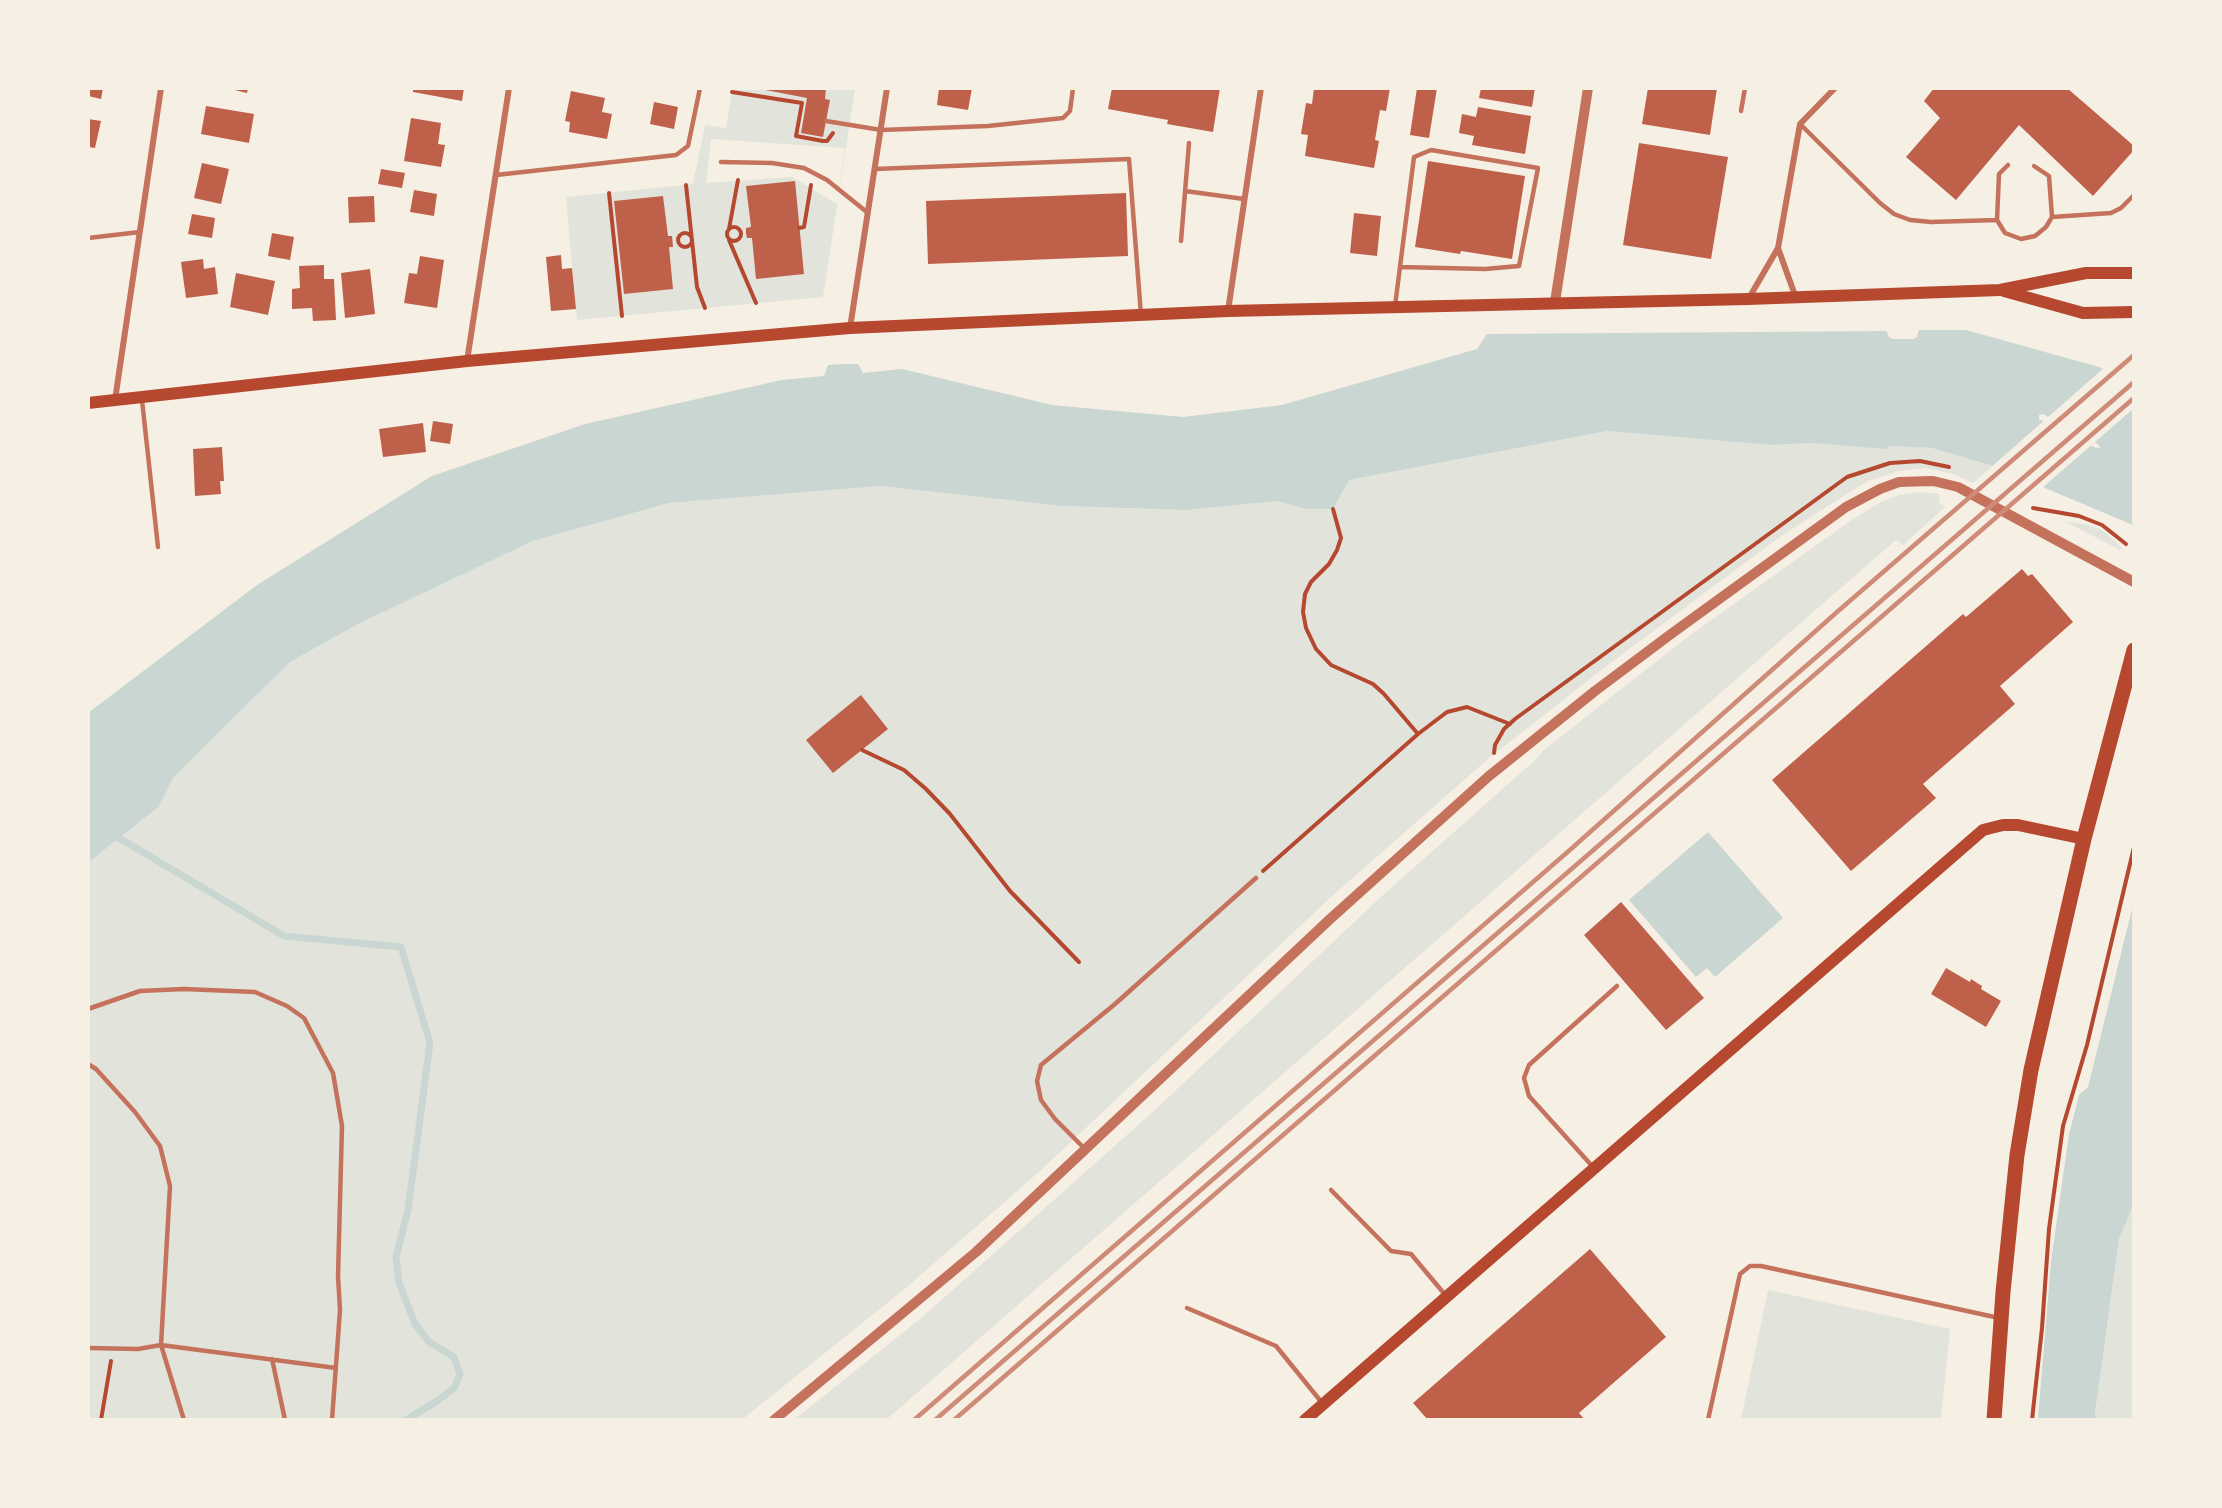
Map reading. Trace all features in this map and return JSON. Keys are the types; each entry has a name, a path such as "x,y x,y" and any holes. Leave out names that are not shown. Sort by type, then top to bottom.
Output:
{"main road":[{"path":"88,403 466,361 850,328 1227,310 1796,298 2000,290 2086,273 2130,270"},
{"path":"2000,290 2084,313 2133,312"},
{"path":"1994,1419 2017,1155 2031,1070 2084,838 2133,650"},
{"path":"1305,1419 1983,830 2003,825 2018,825 2084,838"}],"street":[{"path":"115,400 161,88"},
{"path":"466,361 509,88"},
{"path":"850,328 887,88"},
{"path":"1227,310 1261,88"},
{"path":"1555,302 1588,88"},
{"path":"1748,299 1778,248 1800,124 1835,88"},
{"path":"1778,248 1796,298"},
{"path":"774,1419 976,1252 1329,920 1489,776 1595,691 1671,634 1824,522 1864,496 1899,482 1915,480 1933,481 1958,487 2133,582"}],"lane":[{"path":"496,175 676,155 688,146 700,88"},
{"path":"826,121 881,130 988,126 1063,118 1070,111 1074,88"},
{"path":"1741,111 1745,88"},
{"path":"1800,124 1894,214 1910,220 1931,222 1997,220"},
{"path":"1181,241 1189,142"},
{"path":"1395,306 1414,157 1431,150 1538,168 1519,266 1485,269 1400,267"},
{"path":"875,169 1129,159 1142,315"},
{"path":"721,162 772,163 804,168 827,180 868,213"},
{"path":"2008,165 1999,174 1997,220 2006,233 2021,239 2035,237 2046,227 2052,217 2049,176 2034,166"},
{"path":"1185,191 1244,199"},
{"path":"2052,217 2111,213 2121,208 2133,195"},
{"path":"88,238 140,232"},
{"path":"141,397 158,547"},
{"path":"1085,1149 1055,1119 1041,1100 1036,1081 1041,1065 1115,1004 1256,878"},
{"path":"1594,1168 1529,1096 1524,1078 1529,1065 1617,986"},
{"path":"88,1009 140,991 184,988 255,992 287,1006 304,1018 333,1072 342,1126 338,1276 340,1310 332,1419"},
{"path":"88,1064 96,1069 135,1112 160,1146 170,1186 161,1345 184,1419"},
{"path":"1331,1190 1391,1251 1411,1254 1446,1297"},
{"path":"1708,1419 1740,1274 1750,1266 1761,1266 2002,1319"},
{"path":"1187,1308 1276,1346 1323,1404"},
{"path":"88,1348 138,1349 161,1345 336,1368"},
{"path":"272,1359 285,1419"}],"path":[{"path":"732,92 778,96 802,103 796,136 827,141 841,123"},
{"path":"799,228 804,227 810,187 815,173"},
{"path":"738,180 727,233 756,303"},
{"path":"686,185 697,287 705,308"},
{"path":"609,193 617,248 622,316"},
{"path":"729,229 737,227 744,234 736,241 729,240"},
{"path":"684,233 689,234 693,240 692,244 685,248 675,241 684,233"},
{"path":"2032,508 2086,519 2102,525 2126,544"},
{"path":"1333,509 1341,538 1329,564 1311,582 1305,594 1303,612 1306,628 1316,649 1331,665 1373,684 1418,734"},
{"path":"1256,878 1418,734 1447,712 1467,707 1510,724 1530,708"},
{"path":"862,750 903,770 926,789 950,814 1010,891 1079,962"},
{"path":"2032,1419 2042,1328 2046,1253 2063,1126 2088,1045 2133,848"},
{"path":"101,1419 113,1348"}],"shaded area":[{"path":"732,89 855,89 823,297 577,320 566,197 693,184 705,125 726,128","holes":["711,139 845,148 837,204 792,177 706,183"]},
{"path":"1919,330 1966,330 2099,367 2133,385 2133,525 1993,466 1932,448 1890,446 1886,449 1812,443 1771,445 1607,431 1349,480 1333,509 1305,509 1278,501 1186,510 1062,506 881,486 669,503 533,541 360,623 290,662 173,778 158,807 89,862 88,713 257,585 432,476 585,424 782,380 824,376 828,365 858,364 863,373 902,369 1052,405 1183,417 1282,405 1477,349 1487,334 1886,331 1893,339 1917,337","holes":["2043,414 2098,444 2100,448 2039,419 2039,415"]},
{"path":"1607,431 1771,445 1812,443 1919,446 1993,466 1973,483 1953,474 1926,468 1898,471 1866,482 1784,534 1613,661 1488,759 1330,898 1039,1172 907,1287 743,1419 89,1420 89,862 157,807 173,778 290,662 360,623 533,541 669,503 881,486 1062,506 1186,510 1278,501 1305,509 1349,480"},
{"path":"1920,492 1939,494 1940,504 1945,507 1903,545 1896,540 887,1419 795,1419 920,1319 1156,1109 1384,894 1545,749 1689,636 1850,521 1881,502 1899,495"},
{"path":"2064,521 2100,529 2122,548 2120,550"},
{"path":"1708,832 1783,918 1715,977 1707,968 1696,977 1629,900"},
{"path":"2133,905 2133,1205 2119,1239 2096,1419 2038,1419 2051,1262 2069,1134 2079,1095 2088,1087"},
{"path":"2133,1205 2133,1419 2096,1419 2119,1239"},
{"path":"1768,1290 1950,1329 1941,1419 1741,1419"}],"pier":[{"path":"2105,367 2134,381 2133,409 2041,489 1990,468"}],"building":[{"path":"88,88 103,88 101,99 88,96"},
{"path":"226,88 248,88 247,93"},
{"path":"413,88 464,88 462,101 413,92"},
{"path":"755,88 826,88 825,99 830,100 823,137 801,133 807,98"},
{"path":"939,88 972,88 968,110 937,105"},
{"path":"1112,88 1220,88 1213,132 1167,124 1168,120 1108,109"},
{"path":"1314,88 1390,88 1386,111 1380,110 1375,140 1379,141 1374,168 1305,156 1308,135 1301,134 1306,103 1312,104"},
{"path":"1417,88 1437,88 1429,138 1410,135"},
{"path":"1481,88 1535,88 1532,107 1479,98"},
{"path":"1648,88 1717,88 1710,135 1642,124"},
{"path":"1934,88 2067,88 2134,146 2134,150 2093,196 2019,125 1956,200 1906,157 1940,118 1924,101"},
{"path":"571,91 605,98 602,112 612,114 607,139 569,132 570,122 565,121"},
{"path":"654,102 678,107 674,129 650,124"},
{"path":"206,106 254,114 249,143 201,134"},
{"path":"1478,107 1531,116 1525,154 1472,145 1474,136 1459,133 1462,114 1476,117"},
{"path":"411,118 441,123 438,144 445,145 441,167 404,161"},
{"path":"88,119 101,121 95,148 88,147"},
{"path":"1639,143 1728,157 1711,259 1623,245"},
{"path":"1428,161 1525,176 1512,259 1415,247"},
{"path":"202,163 229,169 221,204 194,198"},
{"path":"381,169 405,173 402,188 378,184"},
{"path":"795,181 804,274 756,279 752,238 747,238 746,233 746,228 751,227 746,186"},
{"path":"414,190 437,194 434,216 410,212"},
{"path":"1126,193 1128,256 928,264 926,201"},
{"path":"374,196 375,222 349,223 348,197"},
{"path":"663,196 668,236 672,236 673,247 669,247 673,289 624,294 614,201"},
{"path":"1354,213 1381,216 1377,256 1350,253"},
{"path":"192,214 215,218 212,238 188,234"},
{"path":"272,233 294,237 290,260 268,256"},
{"path":"561,255 562,269 572,268 576,309 551,311 546,257"},
{"path":"420,256 444,260 437,308 404,303 409,273 417,274"},
{"path":"203,259 204,269 215,267 218,294 186,298 181,262"},
{"path":"324,265 324,279 334,279 336,320 313,321 312,308 292,309 292,289 300,288 299,266"},
{"path":"370,269 375,314 345,318 341,273"},
{"path":"236,273 275,281 268,315 230,307"},
{"path":"433,421 453,424 450,444 430,441"},
{"path":"423,423 426,452 383,457 379,429"},
{"path":"222,447 224,481 220,481 221,494 195,496 193,449"},
{"path":"2022,569 2028,576 2032,574 2073,622 2000,686 2015,704 1923,784 1936,798 1851,871 1772,780 1963,614 1966,617"},
{"path":"861,695 888,729 833,773 806,740"},
{"path":"1621,902 1704,998 1666,1030 1584,935"},
{"path":"1946,968 1970,982 1971,979 1982,986 1981,989 2001,1001 1986,1027 1931,994"},
{"path":"1590,1249 1666,1337 1579,1413 1585,1420 1428,1420 1413,1403"}],"waterway":[{"path":"114,835 284,936 401,947 430,1043 408,1210 396,1257 399,1283 415,1324 429,1342 454,1357 460,1374 454,1388 406,1420"}],"railway":[{"path":"914,1420 1571,849 1837,612 2134,355"},
{"path":"935,1420 2134,382"},
{"path":"954,1420 2134,398"}]}
